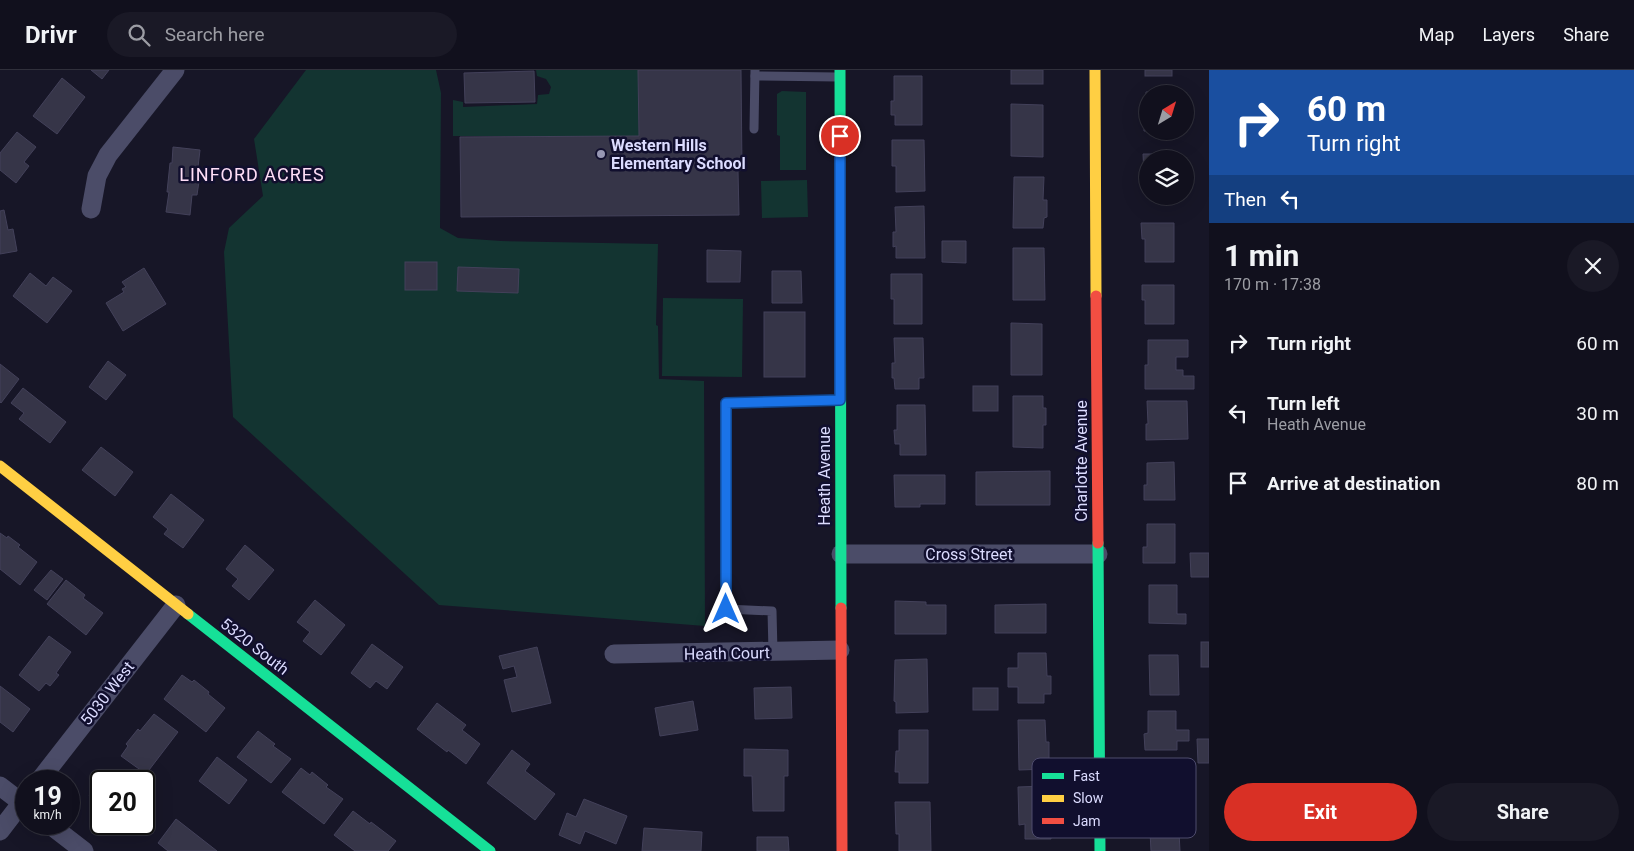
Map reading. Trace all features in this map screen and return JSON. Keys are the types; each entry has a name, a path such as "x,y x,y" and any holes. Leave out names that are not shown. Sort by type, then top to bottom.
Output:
{"street":[{"path":"91,208 97,176 108,155 175,70"},
{"name":"Charlotte Avenue","path":"1095,70 1099,758"},
{"name":"Heath Avenue","path":"840,74 842,851"},
{"name":"5320 South","path":"0,466 490,851"},
{"name":"Cross Street","path":"840,554 1098,554"},
{"name":"5030 West","path":"48,770 176,605"},
{"name":"Heath Court","path":"614,654 840,650"},
{"path":"0,786 15,796"},
{"path":"0,831 15,814"},
{"path":"63,835 84,851"},
{"name":"Charlotte Avenue","path":"1100,838 1100,851"}],"lane":[{"path":"754,129 755,73 840,74"},
{"path":"773,652 772,611 726,609 726,403 840,400"}],"green space":[{"path":"306,70 436,70 441,93 440,228 458,238 501,241 658,244 656,325 658,326 659,379 704,381 705,626 439,605 233,417 224,252 229,228 263,196 254,139","holes":["405,262 437,262 437,290 405,289","458,268 518,269 518,291 457,290"]},
{"path":"536,70 638,70 639,136 453,136 453,100 463,102 463,107 537,104 538,95 549,94 551,87 546,79 537,76"},
{"path":"782,91 806,92 806,170 780,170 780,136 777,135 777,94"},
{"path":"807,180 808,217 762,218 761,181"},
{"path":"663,298 743,299 742,377 662,376"}],"building":[{"path":"91,70 109,70 102,79"},
{"name":"Western Hills Elementary School","path":"638,70 741,70 742,170 738,171 739,215 461,217 460,137 639,136"},
{"path":"1011,70 1043,70 1043,84 1011,84"},
{"path":"1145,70 1172,70 1172,76 1145,76"},
{"path":"534,71 535,102 465,103 464,73"},
{"path":"894,76 922,76 922,125 895,125 895,115 891,115 891,101 894,101"},
{"path":"62,78 85,97 57,134 33,116"},
{"path":"1011,104 1043,105 1043,157 1011,156"},
{"path":"17,132 36,147 24,162 29,166 16,183 0,170 0,153"},
{"path":"892,140 924,140 925,191 896,192 896,166 892,166"},
{"path":"173,147 200,150 198,167 201,168 197,195 192,195 190,215 166,212"},
{"path":"1014,177 1044,177 1043,200 1047,200 1047,217 1044,218 1043,228 1013,228"},
{"path":"924,206 925,258 896,258 896,246 893,247 893,232 896,232 895,207"},
{"path":"4,210 8,230 13,229 17,251 0,254 0,211"},
{"path":"1141,223 1174,223 1174,262 1145,262 1145,239 1142,239"},
{"path":"942,241 966,241 966,263 942,262"},
{"path":"1013,248 1044,248 1045,300 1013,300"},
{"path":"707,250 741,251 740,282 707,282"},
{"path":"405,262 437,262 437,290 405,290"},
{"path":"458,267 519,269 518,293 457,291"},
{"path":"144,268 166,304 123,331 106,303 124,292 122,289 126,287 122,282"},
{"path":"772,271 801,271 802,303 772,303"},
{"path":"30,273 46,286 53,277 72,291 47,323 13,296"},
{"path":"891,274 922,274 922,324 894,324"},
{"path":"1142,285 1174,285 1174,324 1145,324 1145,300 1142,300"},
{"path":"764,312 805,312 805,377 764,377"},
{"path":"1011,323 1042,324 1042,375 1011,375"},
{"path":"894,338 923,338 924,378 919,378 919,389 895,389 894,378 892,378 892,363 895,363"},
{"path":"1148,340 1188,340 1188,357 1176,357 1176,370 1183,370 1183,376 1194,376 1194,389 1145,389 1145,365 1148,365"},
{"path":"108,361 126,375 106,400 89,387"},
{"path":"0,364 19,379 1,403 0,402"},
{"path":"973,386 998,386 998,411 973,411"},
{"path":"23,388 66,422 50,443 19,419 24,413 11,403"},
{"path":"1013,396 1043,396 1043,408 1046,408 1046,425 1043,425 1043,448 1013,447"},
{"path":"1147,401 1187,401 1188,439 1146,440 1146,424 1148,424"},
{"path":"897,405 925,405 926,455 900,455 900,444 895,444 894,430 897,430"},
{"path":"101,447 133,472 115,496 82,470"},
{"path":"1174,462 1175,500 1144,500 1144,485 1147,485 1147,463"},
{"path":"1050,471 1050,505 976,505 976,472"},
{"path":"894,475 945,475 945,504 895,507"},
{"path":"171,494 204,520 183,548 164,534 168,529 153,517"},
{"path":"1147,524 1175,524 1175,563 1143,563 1143,547 1147,547"},
{"path":"0,533 7,538 8,536 20,545 18,547 37,562 20,585 0,569"},
{"path":"245,545 274,570 249,600 232,586 238,579 226,569"},
{"path":"1190,553 1209,553 1209,577 1191,577"},
{"path":"51,570 63,579 47,600 34,590"},
{"path":"66,580 85,595 83,598 103,613 86,635 47,604"},
{"path":"1149,585 1177,585 1177,614 1186,614 1186,624 1149,623"},
{"path":"315,600 345,625 321,655 303,641 310,632 297,622"},
{"path":"895,601 926,602 926,605 946,605 946,634 895,634"},
{"path":"1046,604 1046,633 995,633 995,605"},
{"path":"49,636 71,652 56,673 59,675 50,686 46,683 39,691 19,675"},
{"path":"1201,642 1209,642 1209,667 1201,667"},
{"path":"372,644 403,667 387,689 376,681 370,688 351,673"},
{"path":"537,647 551,703 512,712 504,680 517,677 514,666 503,669 499,656"},
{"path":"1018,653 1046,653 1047,676 1051,676 1051,694 1044,694 1044,703 1018,703 1018,687 1008,687 1008,668 1018,668"},
{"path":"1149,655 1178,655 1179,695 1150,695"},
{"path":"927,659 928,712 896,713 896,702 894,701 895,660"},
{"path":"182,675 192,682 194,680 225,708 206,732 164,699"},
{"path":"0,686 30,709 13,732 0,722"},
{"path":"791,687 792,718 755,719 754,688"},
{"path":"973,688 998,688 998,710 973,710"},
{"path":"693,701 698,730 660,736 655,708"},
{"path":"437,703 466,725 462,730 480,744 466,764 417,729"},
{"path":"1148,711 1176,711 1176,730 1189,730 1189,741 1177,741 1177,750 1145,750 1144,734 1148,733"},
{"path":"154,714 178,732 149,770 140,770 121,756 128,746 126,744 138,729 140,731"},
{"path":"1018,720 1045,720 1046,742 1049,742 1049,758 1032,758 1032,770 1019,770"},
{"path":"899,730 928,730 928,783 899,783 899,772 895,772 896,751 899,751"},
{"path":"258,731 275,744 273,746 291,759 271,783 237,757"},
{"path":"1197,739 1209,739 1209,763 1198,763"},
{"path":"744,749 788,750 788,776 784,776 784,811 753,811 752,776 744,776"},
{"path":"512,750 530,764 525,771 555,794 535,820 487,783"},
{"path":"217,757 247,780 229,804 199,781"},
{"path":"301,768 310,775 312,772 328,785 326,787 343,799 324,824 282,792"},
{"path":"1032,786 1032,838 1051,839 1025,839 1025,824 1019,825 1018,787"},
{"path":"584,799 627,816 616,844 585,831 580,844 559,835 567,813 576,817"},
{"path":"895,802 930,802 931,851 899,851 899,834 896,834"},
{"path":"353,811 396,841 388,851 355,851 334,835"},
{"path":"176,819 217,851 168,851 158,843"},
{"path":"644,828 702,832 701,851 642,851"},
{"path":"757,837 788,837 789,851 757,851"},
{"path":"1150,838 1179,838 1180,851 1151,851"}],"traffic: fast":[{"path":"840,70 841,608"},
{"path":"1098,543 1099,758"},
{"path":"188,614 490,851"},
{"path":"1100,838 1100,851"}],"traffic: slow":[{"path":"1095,70 1096,296"},
{"path":"0,466 188,614"}],"traffic: jam":[{"path":"1096,296 1098,543"},
{"path":"841,608 842,851"}],"place":[{"name":"Western Hills Elementary School","path":"601,154"}],"district":[{"name":"LINFORD ACRES","path":"252,175"}],"route":[{"path":"726,609 726,403 840,400 840,136"}]}
